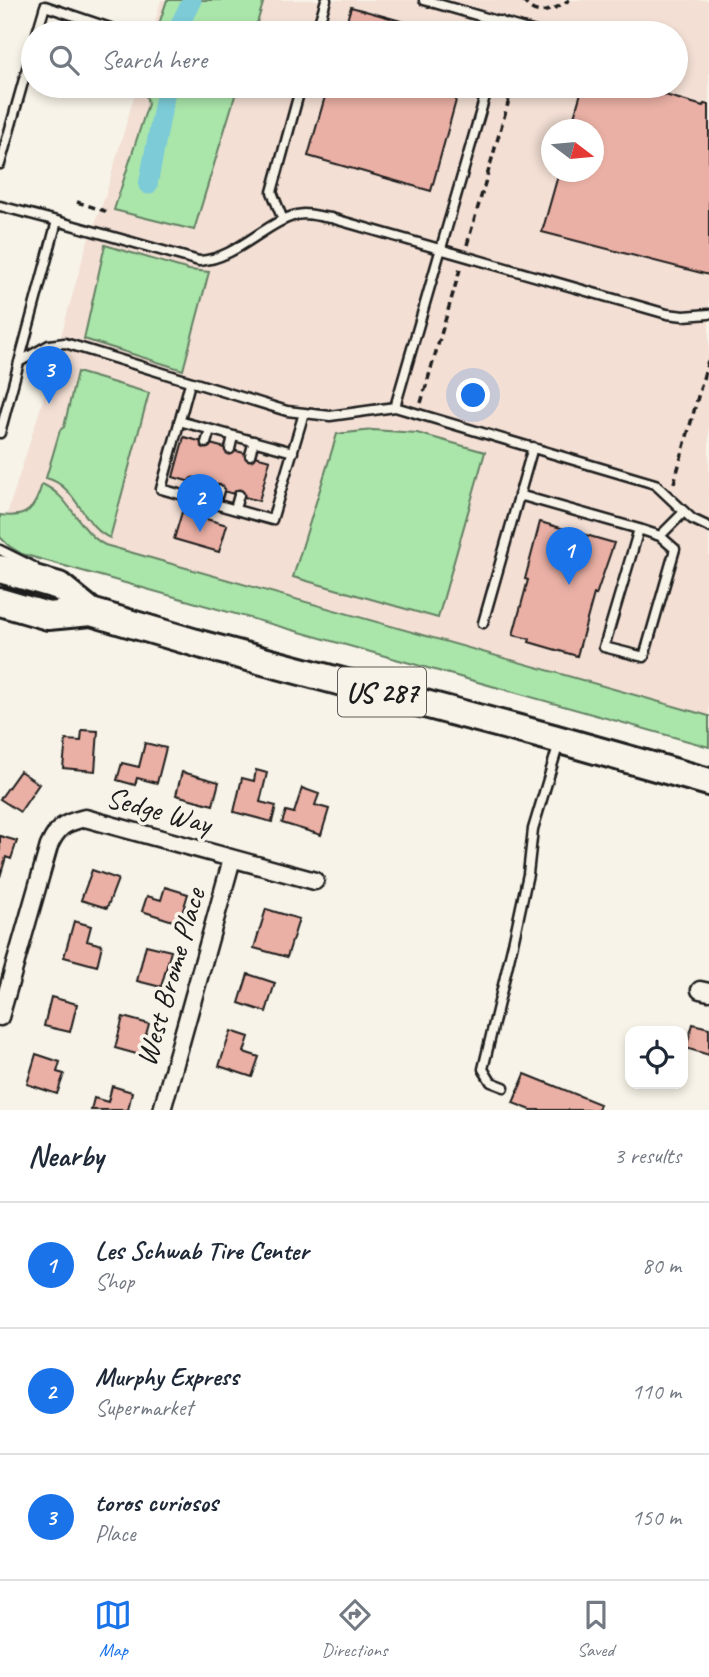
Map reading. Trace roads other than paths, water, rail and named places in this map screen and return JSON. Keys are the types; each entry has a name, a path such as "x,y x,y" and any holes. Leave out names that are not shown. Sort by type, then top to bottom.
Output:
{"main road":[{"name":"US 287","path":"0,569 59,586 92,612 203,645 709,782"},
{"name":"US 287","path":"0,603 48,616 92,612"}],"street":[{"name":"Sedge Way","path":"0,1017 49,846 54,834 67,822 85,818 315,881"},
{"name":"West Brome Place","path":"162,1110 232,859"}],"lane":[{"path":"320,21 326,0"},
{"path":"424,0 497,21"},
{"path":"41,21 45,6 89,21"},
{"path":"0,164 21,90"},
{"path":"283,220 272,192 298,98"},
{"path":"395,407 485,98"},
{"path":"0,206 204,261 223,256 283,220 303,214 331,218 667,314 709,314"},
{"path":"0,433 57,221"},
{"path":"19,362 49,345 65,343 216,391 304,414 330,416 395,407 648,481 655,484 692,519 709,527"},
{"path":"190,383 161,489 272,520 304,414"},
{"path":"180,421 293,452"},
{"path":"206,443 210,429"},
{"path":"229,449 233,436"},
{"path":"250,455 254,441"},
{"path":"484,623 533,447"},
{"path":"190,497 194,483"},
{"path":"215,504 219,490"},
{"path":"235,509 239,495"},
{"path":"519,495 639,529 660,536 675,549 644,657 604,647 639,529"},
{"path":"660,536 684,512"},
{"path":"0,550 34,567 59,586"},
{"path":"505,1087 491,1082 482,1069 528,874 533,829 560,740"}],"waterway":[{"path":"182,21 192,0"},
{"path":"148,185 165,98"}],"place":[{"name":"toros curiosos","path":"49,404"},
{"name":"Murphy Express","path":"200,532"},
{"name":"Les Schwab Tire Center","path":"569,585"}]}
